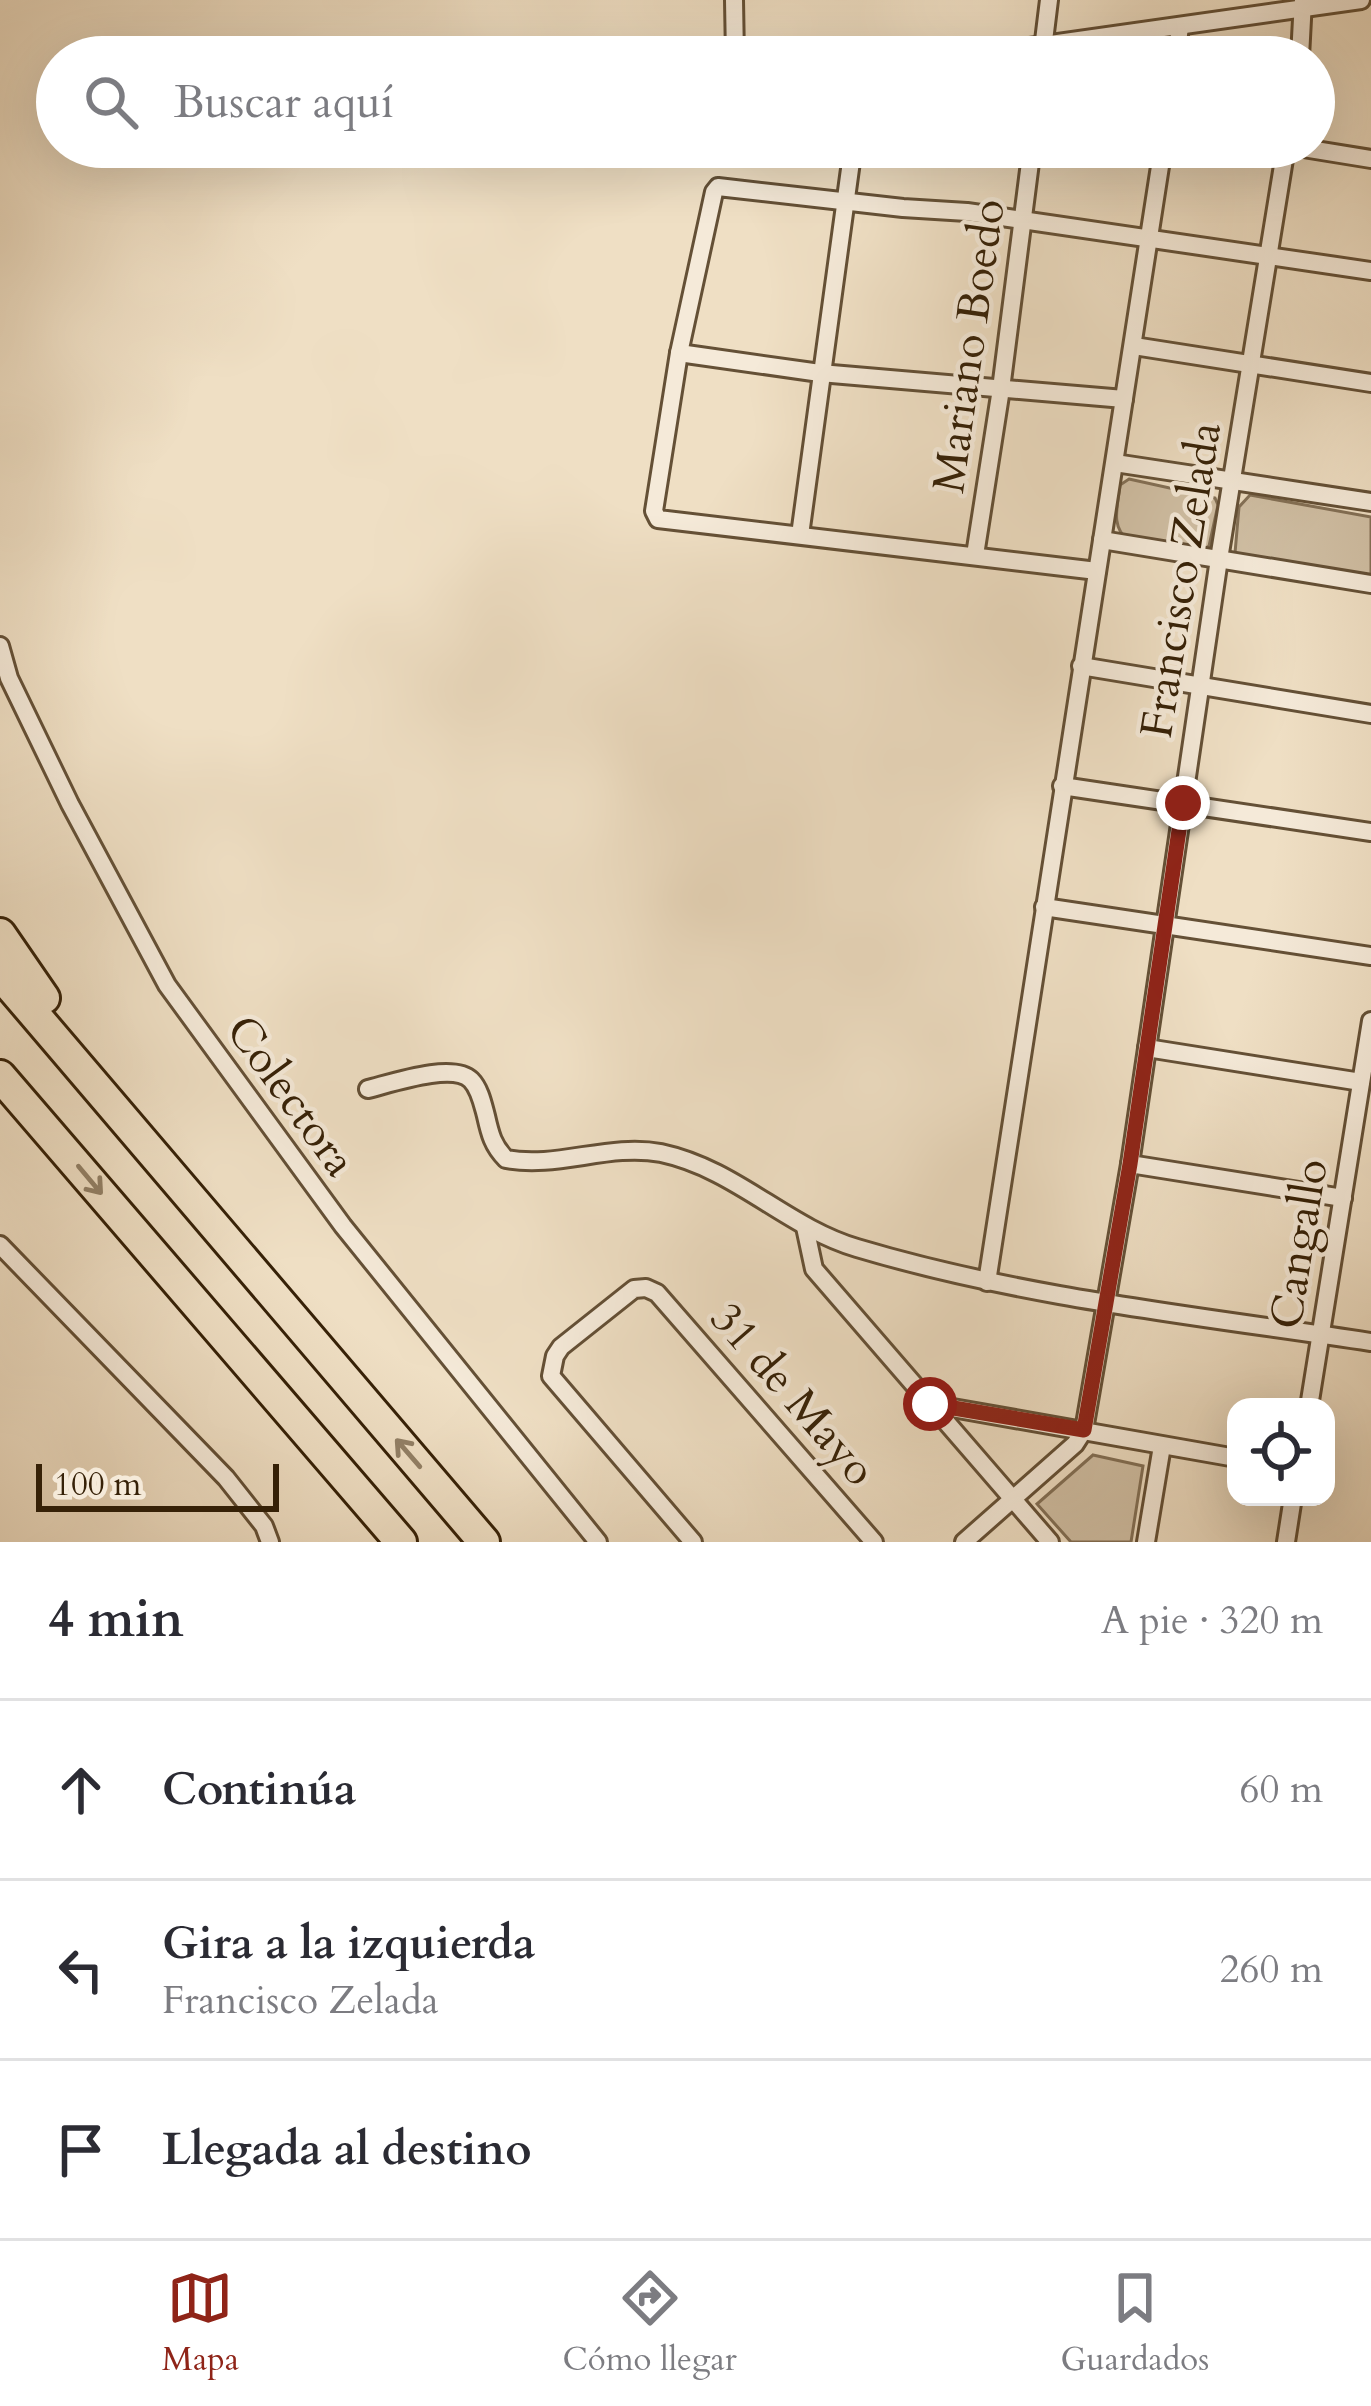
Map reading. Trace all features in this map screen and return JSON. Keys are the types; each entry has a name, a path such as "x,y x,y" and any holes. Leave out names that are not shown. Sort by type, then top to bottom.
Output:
{"highway":[{"path":"0,934 43,997 193,1176 244,1262"},
{"path":"0,974 484,1542"},
{"path":"4,1082 401,1542"}],"street":[{"path":"734,0 735,36"},
{"path":"1044,36 1048,0"},
{"path":"1126,36 1303,5 1361,0"},
{"path":"1301,36 1303,5"},
{"path":"1178,36 1180,27"},
{"path":"1335,153 1371,159"},
{"path":"800,535 851,168"},
{"name":"Mariano Boedo","path":"975,555 1030,168"},
{"path":"987,1282 1160,168"},
{"name":"Francisco Zelada","path":"1084,1430 1130,1164 1283,168"},
{"path":"1097,571 658,519 654,511 679,353 718,187 1025,219 1371,271"},
{"path":"1134,346 1371,383"},
{"path":"679,353 820,373 1124,399"},
{"path":"1115,463 1371,502"},
{"path":"1102,540 1371,584"},
{"name":"Colectora","path":"0,646 10,678 70,804 167,986 330,1210 598,1542"},
{"path":"1081,666 1371,714"},
{"path":"1063,786 1371,832"},
{"path":"1044,907 1371,956"},
{"name":"Cangallo","path":"1310,1398 1371,1021"},
{"path":"1147,1048 1361,1082"},
{"path":"368,1089 436,1073 457,1073 470,1078 479,1093 490,1138 506,1159 544,1161 621,1151 654,1152 728,1176 805,1228 855,1247 987,1282 1371,1342"},
{"path":"1130,1164 1343,1198"},
{"path":"805,1228 814,1269 1050,1542"},
{"path":"0,1245 226,1478 264,1526 270,1542"},
{"name":"31 de Mayo","path":"693,1542 551,1376 561,1347 626,1294 646,1288 657,1294 874,1542"},
{"path":"930,1404 1227,1457"},
{"path":"964,1542 1075,1444 1084,1430"},
{"path":"1146,1542 1162,1446"},
{"path":"1286,1542 1292,1506"}],"shaded area":[{"path":"1129,479 1215,498 1218,505 1209,546 1201,551 1128,540 1116,515 1120,485"},
{"path":"1250,495 1371,517 1371,578 1235,553 1239,507"},
{"path":"1093,1455 1143,1466 1131,1542 1071,1542 1037,1504"}],"route":[{"path":"930,1404 1084,1430 1130,1164 1183,803"}]}
